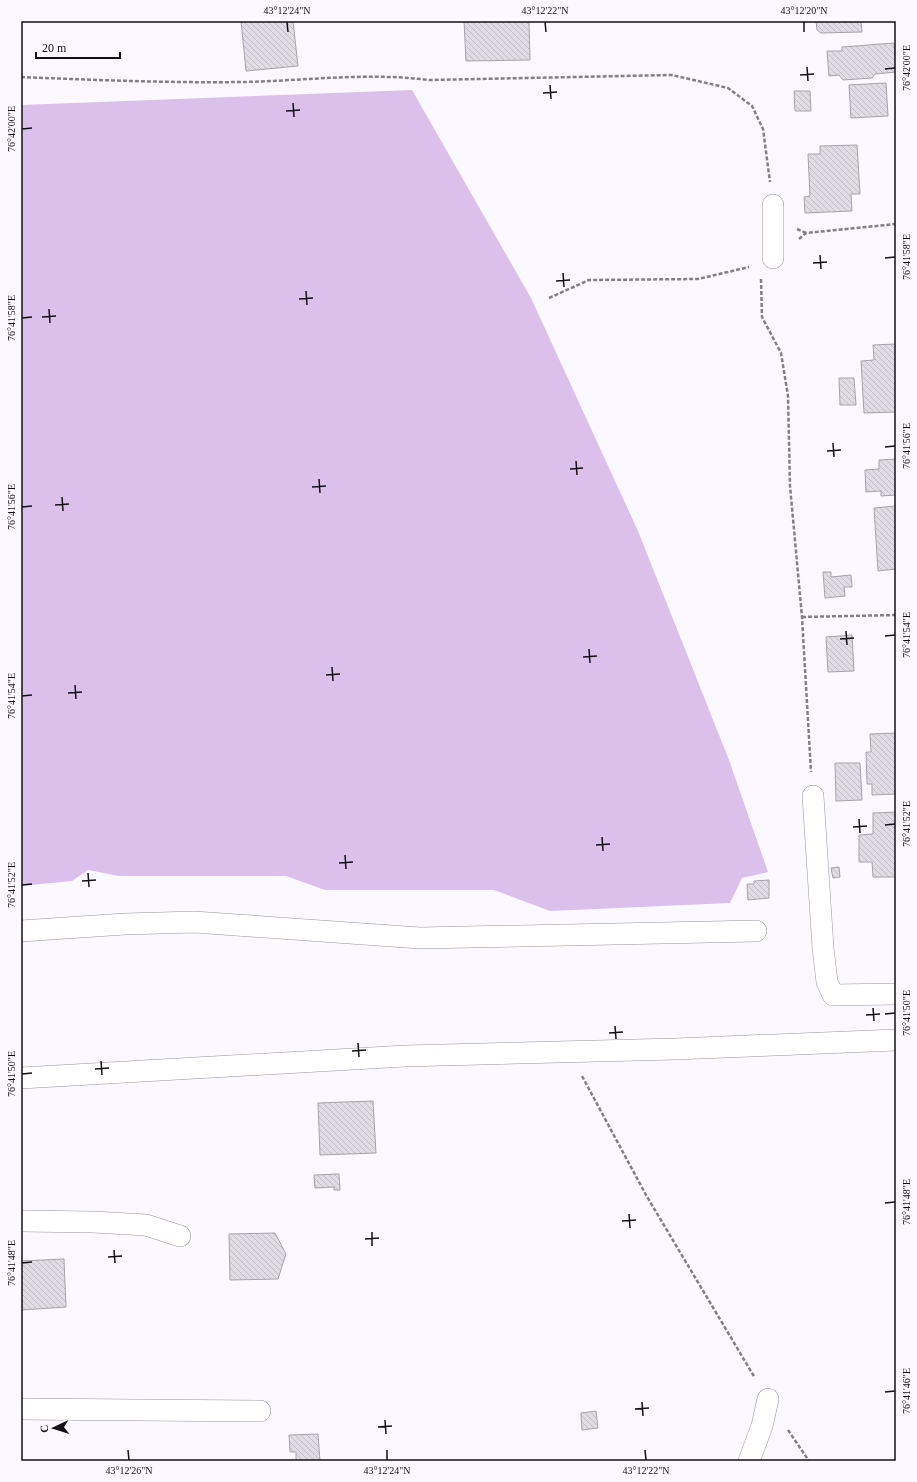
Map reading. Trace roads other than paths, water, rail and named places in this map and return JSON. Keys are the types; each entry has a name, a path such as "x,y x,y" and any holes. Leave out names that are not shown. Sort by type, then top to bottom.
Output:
{"street":[{"path":"770,260 773,205"},
{"path":"813,796 823,948 827,982 833,995 896,994"},
{"path":"21,931 125,924 194,922 420,938 756,931"},
{"path":"21,1078 405,1056 573,1052 896,1040"},
{"path":"21,1221 93,1222 146,1225 180,1236"},
{"path":"749,1461 762,1426 768,1399"},
{"path":"21,1409 260,1411"}]}
